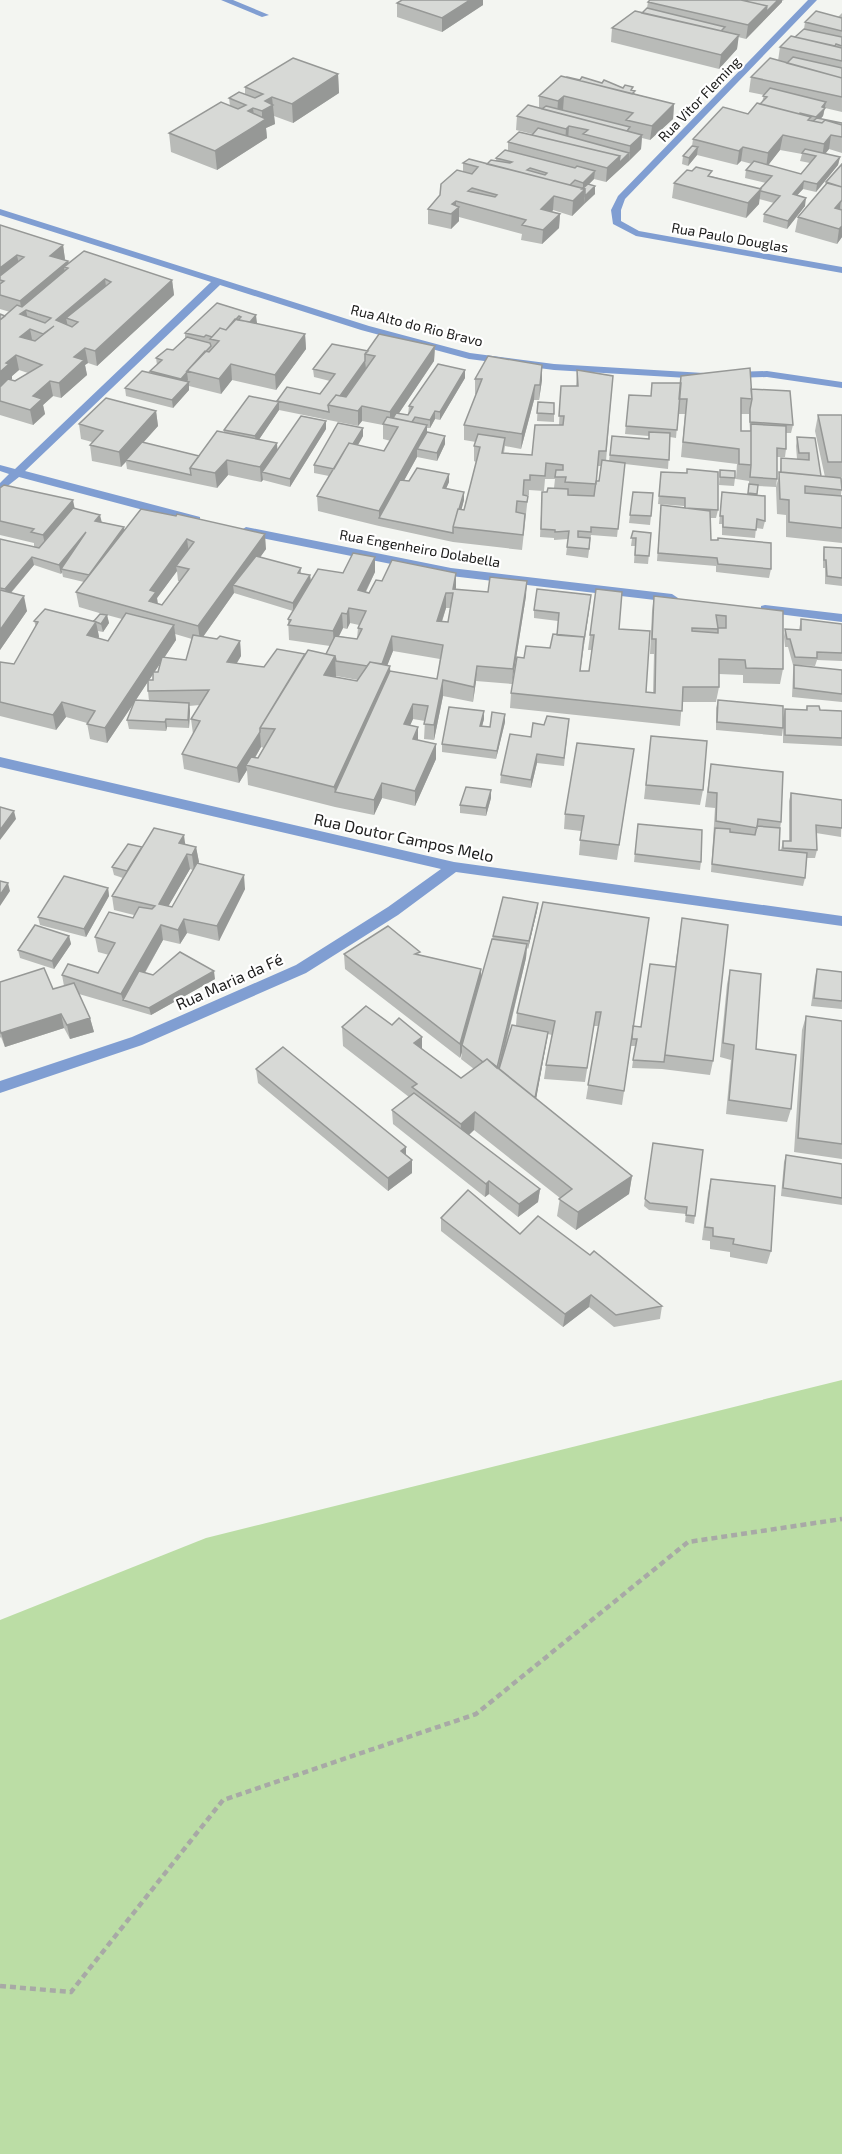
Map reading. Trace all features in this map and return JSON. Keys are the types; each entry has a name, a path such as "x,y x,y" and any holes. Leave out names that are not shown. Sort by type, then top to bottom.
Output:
{"street":[{"path":"225,0 265,15"},
{"name":"Rua Vitor Fleming","path":"616,222 615,209 621,198 813,0"},
{"name":"Rua Alto do Rio Bravo","path":"0,212 365,328 469,356 554,367 704,375 767,374 842,385"},
{"name":"Rua Paulo Douglas","path":"616,222 636,233 656,238 842,270"},
{"path":"0,489 218,281"},
{"path":"0,468 17,475 210,523"},
{"name":"Rua Engenheiro Dolabella","path":"233,528 451,572 687,600"},
{"path":"757,609 842,618"},
{"name":"Rua Doutor Campos Melo","path":"0,762 454,867 842,921"},
{"name":"Rua Maria da Fé","path":"0,1087 137,1041 300,969 393,911 454,867"}],"path":[{"path":"0,1986 71,1992 223,1800 476,1714 688,1542 842,1519"}],"green space":[{"path":"842,1380 842,2154 0,2154 0,1620 206,1538"}],"building":[{"path":"402,0 470,0 442,18 397,3"},
{"path":"650,0 741,0 767,6 748,25 648,2"},
{"path":"741,0 778,0 766,12 767,6"},
{"path":"647,8 725,27 721,31 642,13"},
{"path":"635,11 739,35 721,55 612,28"},
{"path":"816,11 842,18 842,31 805,22"},
{"path":"804,29 842,37 842,46 795,37"},
{"path":"791,36 842,48 842,61 780,47"},
{"path":"793,57 842,68 842,78 787,63"},
{"path":"293,58 338,74 292,104 272,97 265,101 273,105 262,111 253,108 248,111 266,119 215,151 169,133 221,102 238,109 246,105 229,98 239,92 255,98 263,94 245,87"},
{"path":"770,58 842,78 842,97 751,77"},
{"path":"561,76 674,104 652,126 626,120 633,113 564,96 558,101 539,96"},
{"path":"566,77 580,80 582,77 602,83 604,80 623,88 625,85 633,87 631,90 635,91 632,94"},
{"path":"770,88 826,102 822,107 825,108 816,117 760,104 767,97 763,96"},
{"path":"757,103 811,117 808,120 822,123 825,120 842,125 842,137 831,135 824,144 783,135 768,153 743,147 739,151 693,139 723,107 748,114"},
{"path":"528,105 642,135 630,146 583,134 588,130 569,126 566,129 517,116"},
{"path":"546,106 630,127 627,131 542,109"},
{"path":"817,118 842,123 842,125 825,120 822,123 813,121"},
{"path":"538,128 629,153 619,163 620,156 532,135"},
{"path":"519,132 620,156 607,168 508,142"},
{"path":"692,146 698,147 689,158 683,156"},
{"path":"805,149 840,157 817,184 804,181 793,194 806,198 788,221 764,214 780,196 760,189 772,176 746,170 754,161 801,174 816,156 802,153"},
{"path":"505,150 595,171 583,183 575,180 570,185 487,164 491,160 512,162 496,158","holes":["530,168 547,173 545,175 527,170"]},
{"path":"469,159 585,189 573,201 554,196 541,209 560,214 543,230 522,225 526,220 456,201 452,204 459,207 451,214 428,209 440,195 441,184 457,170 472,174 478,167 463,163","holes":["472,188 497,195 495,197 468,191"]},
{"path":"842,164 842,187 826,182"},
{"path":"696,167 712,171 708,176 761,189 748,203 674,183 687,170 692,171"},
{"path":"827,183 842,187 842,200 835,208 842,210 842,226 839,229 798,217"},
{"path":"588,184 595,186 585,196 585,189 582,189"},
{"path":"0,225 63,245 50,256 68,261 20,301 0,295 0,284 4,281 0,280 0,276 24,257 17,255 0,268"},
{"path":"84,251 172,280 95,351 85,348 74,357 84,360 59,383 50,381 33,396 42,399 30,410 0,401 0,387 8,379 15,381 42,365 16,355 0,372 0,320 17,305 22,307 68,268 64,267","holes":["105,279 111,282 66,318 78,322 72,327 56,320","26,310 51,318 45,323 20,314","54,326 35,341 20,337 30,329 43,334"]},
{"path":"217,303 256,315 250,322 238,320 241,317 239,316 226,330 220,328 212,337 185,333"},
{"path":"235,319 305,334 275,375 231,364 219,379 187,371 205,351 209,352 219,341 210,339 220,328 226,330"},
{"path":"379,334 435,346 390,412 362,406 358,411 328,405 336,395 346,397 375,356 365,354"},
{"path":"187,337 210,343 211,346 181,379 150,371 162,360 156,358 167,349 173,350"},
{"path":"332,344 368,351 365,354 365,361 340,396 336,395 328,405 329,412 277,401 287,387 320,394 335,374 313,369"},
{"path":"488,356 542,365 540,385 535,385 522,434 464,425 482,379 475,379"},
{"path":"438,364 465,370 440,412 435,411 430,420 415,417 412,422 393,418 396,413 408,415 413,407 409,406"},
{"path":"750,368 752,399 741,398 741,431 751,431 751,465 739,464 739,449 683,442 687,399 679,399 681,376"},
{"path":"577,370 613,376 606,451 599,451 596,484 565,482 566,477 555,477 556,470 563,470 563,465 546,463 545,476 530,475 530,480 524,480 523,495 528,496 527,502 517,501 516,512 525,514 523,535 453,527 458,509 464,510 480,447 474,446 478,434 505,438 502,453 532,455 535,425 563,425 564,416 559,416 561,386 578,386"},
{"path":"142,371 189,382 172,400 125,388"},
{"path":"652,383 681,383 677,430 626,426 629,395 651,396"},
{"path":"751,389 790,391 793,425 750,422"},
{"path":"249,396 279,402 255,436 224,430"},
{"path":"106,398 156,411 119,452 90,445 103,431 79,424"},
{"path":"538,402 554,403 554,414 537,413"},
{"path":"818,415 842,415 842,462 828,462"},
{"path":"301,416 326,421 290,479 262,472"},
{"path":"387,417 427,425 379,511 317,496 349,443 384,451 398,427 383,424"},
{"path":"338,423 363,428 353,444 349,443 334,469 314,465"},
{"path":"751,424 786,426 786,449 777,448 777,479 750,477"},
{"path":"217,431 277,443 260,467 227,460 215,473 190,468"},
{"path":"427,432 445,436 437,453 417,449"},
{"path":"649,432 670,433 669,460 610,455 612,436 649,439"},
{"path":"797,437 815,438 821,476 781,472 781,458 809,460 809,453 799,453"},
{"path":"142,442 199,456 190,468 191,475 126,460"},
{"path":"602,460 625,463 618,529 591,527 591,532 578,531 578,537 590,538 589,549 567,547 569,531 555,532 555,530 541,529 542,492 547,492 548,488 568,489 568,495 594,496"},
{"path":"417,468 449,474 443,488 464,492 453,533 379,518 400,480 409,481"},
{"path":"687,469 718,472 718,510 685,508 685,498 659,496 661,472 687,473"},
{"path":"720,470 735,471 735,478 720,477"},
{"path":"779,472 841,478 842,490 805,486 805,493 842,496 842,528 789,522 789,500 780,499"},
{"path":"749,484 758,485 757,494 748,493"},
{"path":"4,485 73,500 43,535 31,532 34,529 0,521 0,488"},
{"path":"633,492 653,493 651,516 630,515"},
{"path":"722,492 765,496 765,521 757,519 756,530 723,527 723,516 720,516"},
{"path":"661,505 710,511 711,540 718,540 718,538 771,543 771,569 718,564 717,558 658,553"},
{"path":"73,508 100,515 95,521 124,527 89,575 61,569 86,532 59,565 32,557 5,589 0,588 0,539 39,548"},
{"path":"141,509 176,516 177,514 265,534 198,626 76,592","holes":["187,539 194,542 176,566 189,569 162,605 149,601 156,592 150,590"]},
{"path":"633,531 651,533 649,556 635,555 636,538 631,538"},
{"path":"824,547 842,548 842,578 827,576"},
{"path":"353,553 375,557 358,590 369,593 376,580 382,581 392,560 456,573 453,589 488,592 490,577 527,581 513,669 477,666 474,687 443,680 434,725 424,724 428,706 413,704 404,724 418,727 413,739 436,744 415,791 382,783 374,800 335,792 390,671 437,679 443,645 392,636 382,664 370,662 367,666 336,661 335,656 326,654 335,636 357,639 362,629 358,628 366,611 349,608 347,614 342,613 333,631 288,625 291,620 288,619 318,569 343,573","holes":["446,593 453,593 448,622 437,621"]},
{"path":"256,556 301,568 298,573 310,575 293,603 233,585"},
{"path":"537,589 591,595 584,640 584,637 557,635 559,613 534,610"},
{"path":"596,589 622,592 619,629 650,631 646,692 655,693 656,639 652,639 654,596 783,611 783,669 746,668 745,660 719,659 719,687 683,687 682,711 511,693 517,657 524,658 526,646 550,648 553,634 584,637 580,671 589,671 594,635 590,635","holes":["716,615 726,616 726,628 718,628","692,628 718,629 718,633 692,631"]},
{"path":"0,590 24,596 0,630"},
{"path":"45,609 96,622 87,635 108,641 126,613 174,625 105,728 87,724 95,711 62,702 53,715 0,702 0,662 14,664 38,622 34,621"},
{"path":"100,614 107,615 101,624 94,621"},
{"path":"801,619 842,624 842,653 817,652 817,658 795,657 785,629 801,630"},
{"path":"193,635 217,639 220,636 240,641 227,662 264,667 277,649 305,654 237,768 182,754 200,721 191,719 209,690 148,691 148,680 153,680 153,672 158,672 162,657 186,660"},
{"path":"308,650 335,656 324,675 357,681 370,662 390,666 334,787 246,765 251,757 258,758 275,729 260,728"},
{"path":"794,665 842,670 842,694 794,688"},
{"path":"135,700 189,703 188,720 166,719 165,722 127,720"},
{"path":"718,700 783,706 783,728 717,722"},
{"path":"807,706 819,706 820,710 842,711 842,738 785,735 785,709 807,710"},
{"path":"449,707 484,711 480,726 490,727 492,712 505,714 497,751 442,744"},
{"path":"547,716 569,719 564,758 537,754 531,780 501,775 510,734 531,737 533,723 544,725"},
{"path":"651,736 707,741 703,790 646,785"},
{"path":"577,743 634,749 619,845 580,840 584,816 565,814"},
{"path":"711,764 783,772 781,822 758,819 757,828 716,821 717,793 708,792"},
{"path":"466,787 491,790 486,808 460,805"},
{"path":"791,793 842,800 842,828 816,825 817,850 783,848 783,841 791,841"},
{"path":"0,807 14,811 0,830"},
{"path":"638,824 702,830 701,862 635,854"},
{"path":"757,826 780,828 779,850 807,853 805,878 712,864 715,828 755,835"},
{"path":"154,828 184,835 179,843 196,847 192,855 187,854 159,904 172,907 197,863 244,875 217,926 184,919 178,930 161,925 121,994 62,975 68,964 98,973 115,943 95,937 109,912 133,918 139,907 152,909 155,906 112,896"},
{"path":"128,844 142,847 127,871 112,867"},
{"path":"64,876 108,888 84,929 38,917"},
{"path":"0,881 8,883 0,895"},
{"path":"503,897 538,903 529,941 493,936"},
{"path":"543,902 649,918 624,1091 588,1085 601,1012 596,1012 587,1068 546,1065 555,1021 517,1013"},
{"path":"682,918 728,925 713,1061 665,1055"},
{"path":"35,925 69,936 52,961 18,950"},
{"path":"388,926 420,952 415,954 481,969 460,1044 344,954"},
{"path":"492,939 527,944 497,1068 487,1059 483,1062 462,1045"},
{"path":"180,952 214,971 149,1008 123,1000 139,971 153,975"},
{"path":"650,964 676,967 664,1062 633,1060 637,1039 632,1039 633,1026 641,1027"},
{"path":"44,968 53,989 74,983 90,1018 67,1025 61,1014 1,1033 0,982"},
{"path":"817,969 842,972 842,1001 814,998"},
{"path":"730,970 761,974 756,1049 796,1055 791,1109 729,1100 734,1045 723,1043"},
{"path":"366,1006 392,1025 399,1018 422,1037 414,1043 461,1078 487,1059 632,1176 578,1212 559,1199 572,1189 475,1112 461,1124 412,1087 417,1084 342,1027"},
{"path":"806,1016 842,1021 842,1144 798,1138"},
{"path":"512,1025 548,1032 535,1098 499,1069"},
{"path":"283,1047 406,1147 401,1151 412,1160 388,1178 256,1069"},
{"path":"414,1093 540,1189 519,1204 489,1181 486,1184 392,1110"},
{"path":"653,1143 703,1150 695,1216 686,1215 687,1207 650,1203 645,1199"},
{"path":"786,1155 842,1164 842,1198 783,1188"},
{"path":"711,1179 775,1186 771,1251 733,1244 734,1239 713,1236 713,1228 705,1227"},
{"path":"468,1190 520,1234 538,1216 590,1255 594,1251 662,1306 616,1315 591,1295 565,1314 441,1218"}]}
